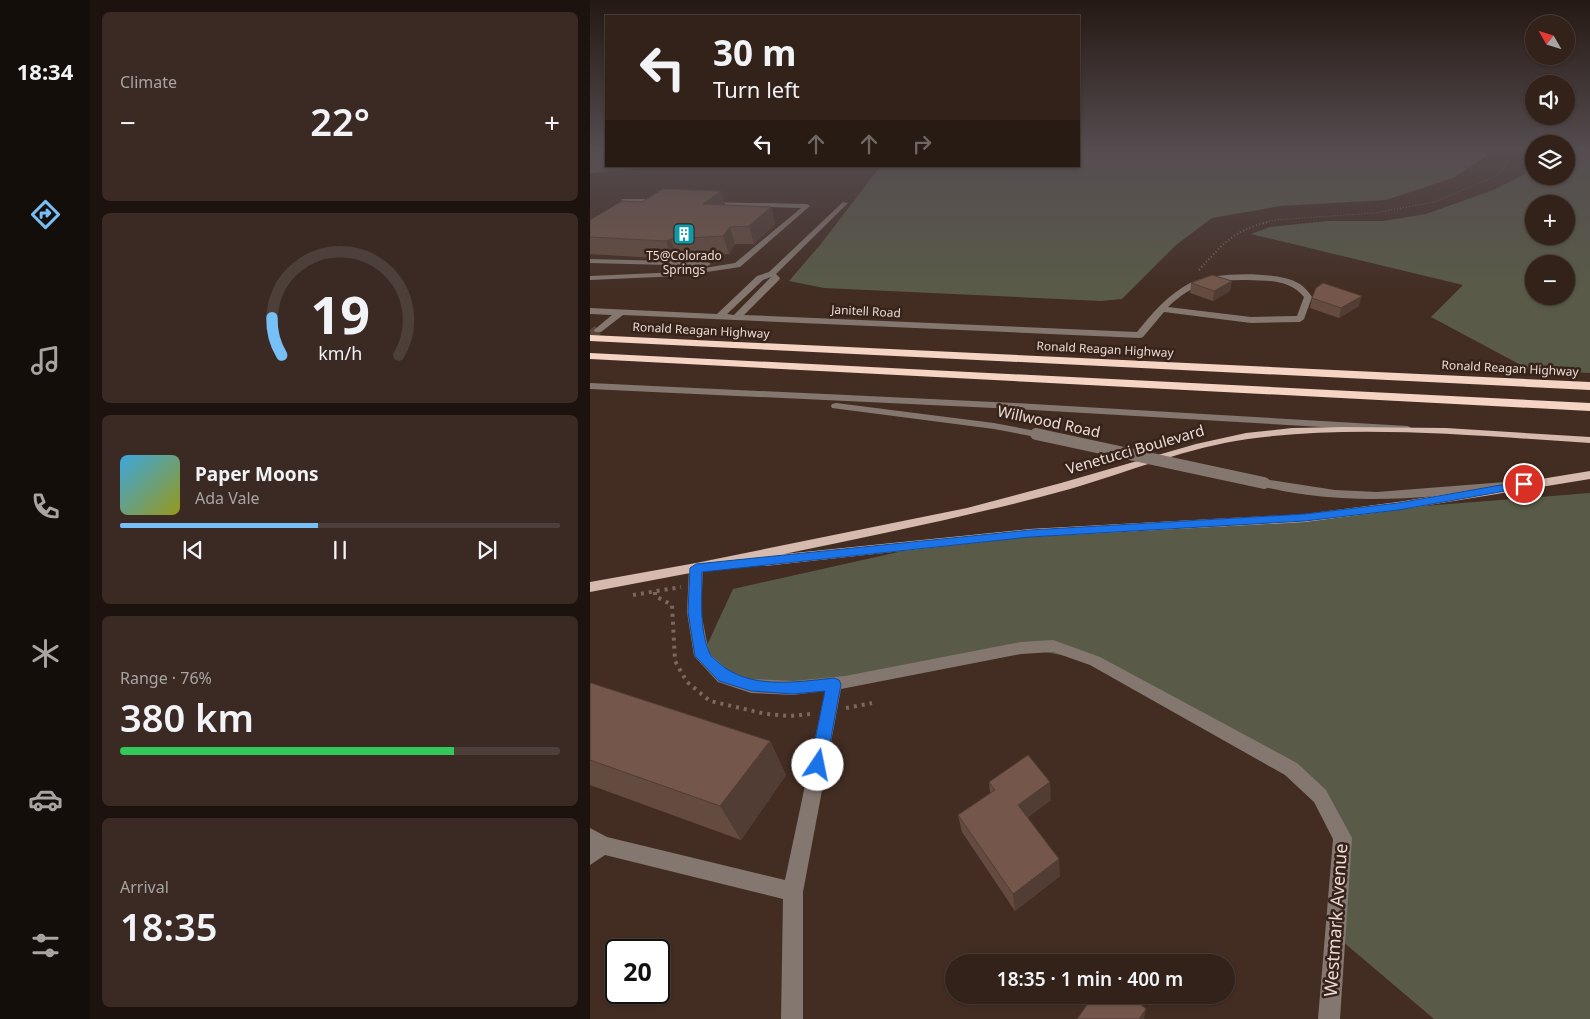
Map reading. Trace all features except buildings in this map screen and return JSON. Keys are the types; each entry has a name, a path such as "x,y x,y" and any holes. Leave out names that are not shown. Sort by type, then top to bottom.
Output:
{"highway":[{"name":"Ronald Reagan Highway","path":"594,334 619,340 1590,386"},
{"path":"590,356 1590,406"}],"main road":[{"name":"Venetucci Boulevard","path":"590,587 696,568 966,512 1065,486 1200,446 1246,436 1292,431 1446,431 1590,440"},
{"name":"Venetucci Boulevard","path":"696,568 1030,534 1305,518 1398,506 1524,484 1590,475"}],"street":[{"path":"624,200 672,202"},
{"path":"590,278 680,274 737,266 807,206 700,202"},
{"path":"719,317 760,278 772,274 845,203"},
{"path":"590,261 710,264 706,270"},
{"path":"737,317 776,278 772,274"},
{"path":"1222,278 1286,280 1302,288 1308,297 1300,320 1251,320 1162,309 1189,287 1206,280 1222,278"},
{"name":"Janitell Road","path":"590,311 1140,335 1162,309"},
{"path":"594,334 620,312"},
{"name":"Willwood Road","path":"590,386 1045,408 1446,431"},
{"name":"Willwood Road","path":"714,393 737,397 858,407 994,426 1264,483 1322,492 1360,496 1389,496 1524,484"},
{"name":"Westmark Avenue","path":"696,568 694,612 702,656 724,677 751,686 793,688 834,684 1022,648 1053,646 1095,661 1291,769 1320,796 1342,838 1329,1019"},
{"path":"792,1019 793,892 834,684"},
{"path":"594,846 793,892"}],"path":[{"path":"1193,274 1224,242 1247,227 1275,220 1393,211 1434,202 1449,197"},
{"path":"627,596 695,585"}],"green space":[{"path":"857,197 1396,197 1386,200 1280,206 1212,218 1176,245 1122,299 1101,301 824,288 789,281 820,245"},
{"path":"1475,197 1525,197 1525,245 1575,245 1575,197 1590,197 1590,373 1530,370 1431,317 1463,285 1251,234 1270,227 1327,221 1383,221 1426,214"},
{"path":"1590,493 1590,1019 1434,1019 1335,935 1342,838 1291,769 1095,661 1021,648 845,682 751,686 702,656 733,589 934,544"}],"tunnel":[{"path":"590,336 598,330"}],"place":[{"name":"T5@Colorado Springs","path":"684,234"}],"route":[{"path":"818,765 834,684 793,688 751,686 724,677 702,656 694,612 696,568 1030,534 1305,518 1398,506 1524,484"}]}
